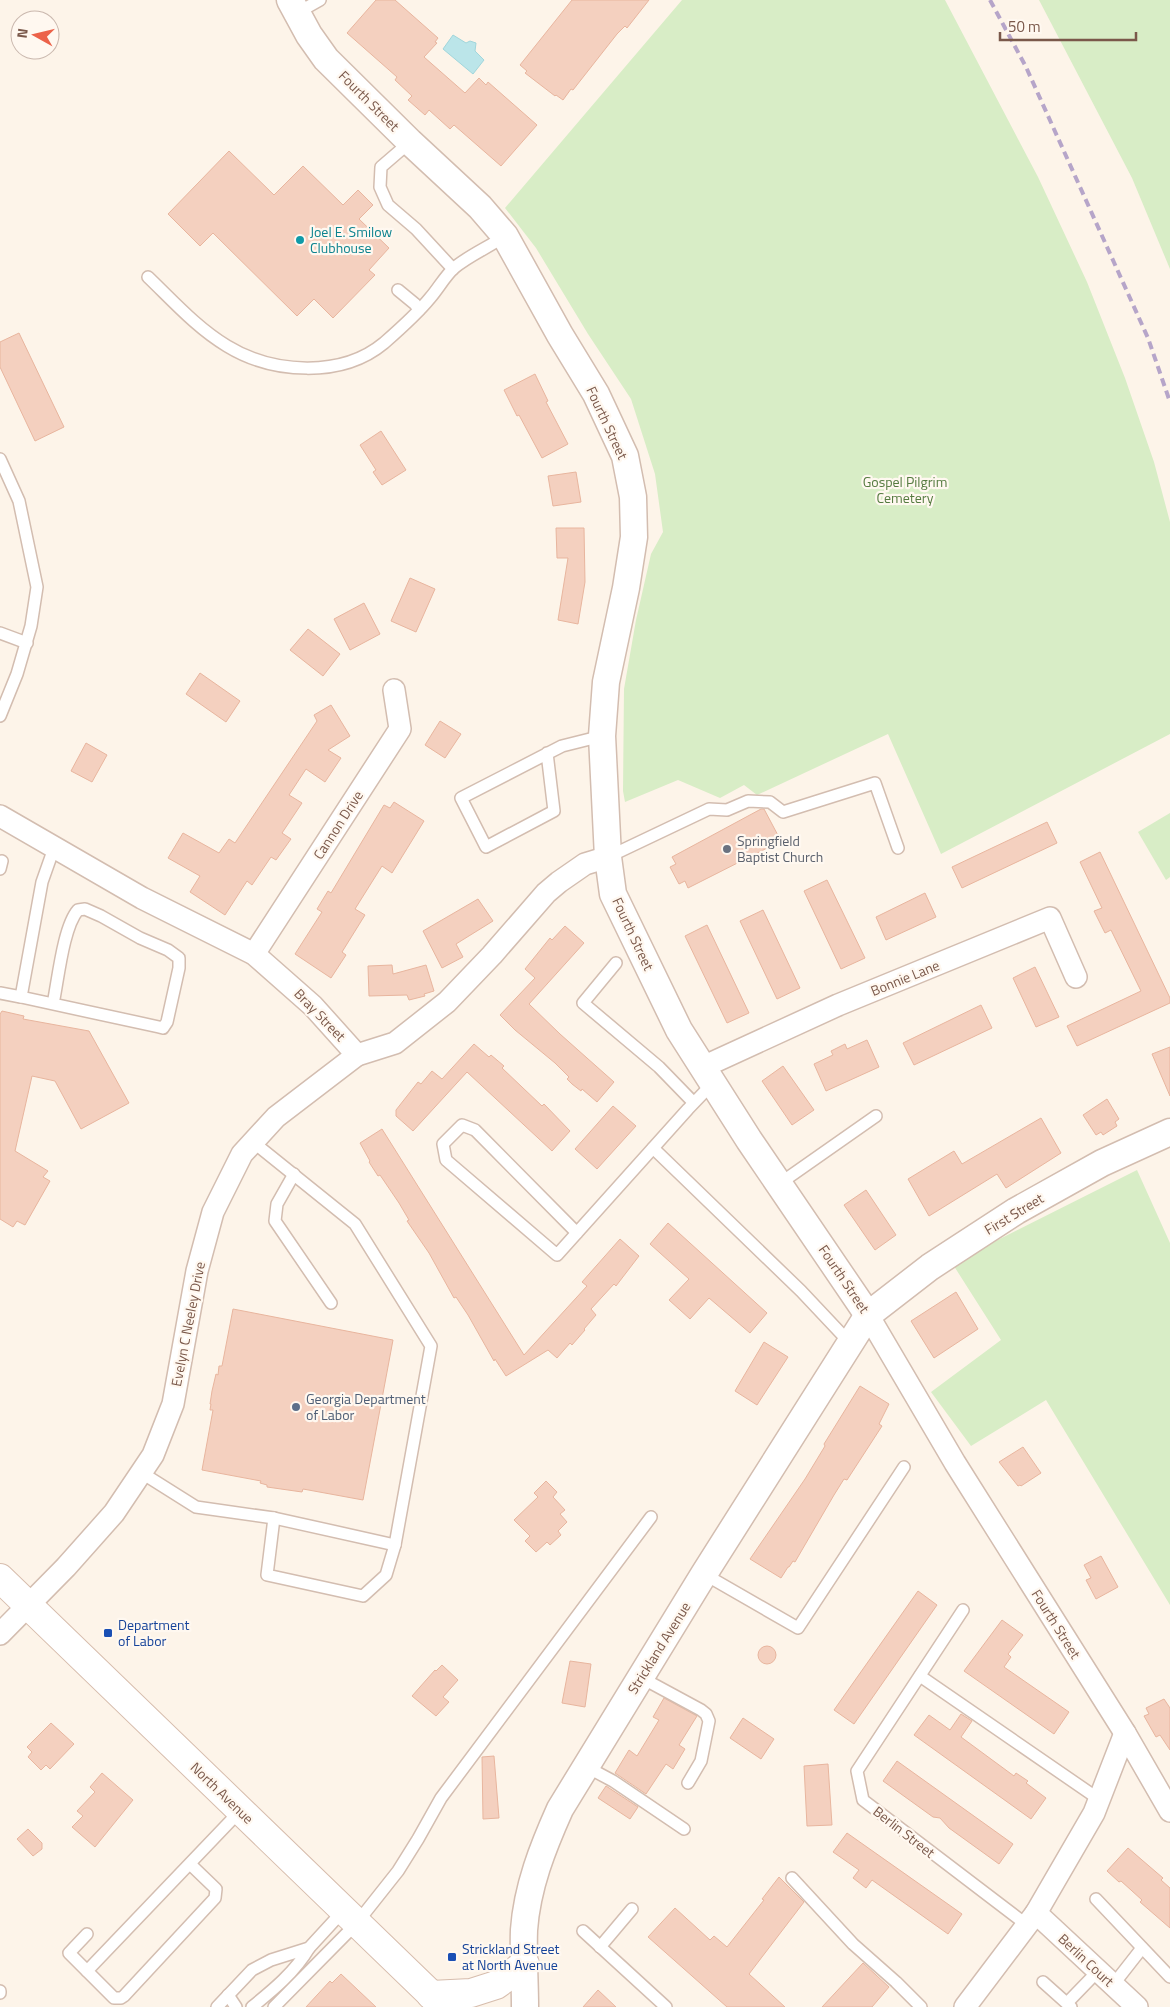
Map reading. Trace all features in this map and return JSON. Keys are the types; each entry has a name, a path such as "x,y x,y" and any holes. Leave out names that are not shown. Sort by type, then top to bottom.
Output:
{"main road":[{"name":"North Avenue","path":"0,1578 438,2001"},
{"path":"438,2001 491,1986 525,1964"}],"street":[{"name":"Fourth Street","path":"294,6 309,35 326,59 410,142 480,207 505,236 560,335 596,394 625,456 633,498 634,537 626,588 606,682 602,736 608,857 614,894 628,928 679,1030 779,1184 868,1315 956,1463 1125,1733 1170,1811"},
{"name":"Cannon Drive","path":"254,954 400,730 394,690"},
{"name":"Bray Street","path":"0,816 142,898 254,954 313,1006 357,1055"},
{"path":"357,1055 395,1043 447,1002 492,955 546,893 585,864 608,857"},
{"name":"Bonnie Lane","path":"708,1075 838,1005 1050,918 1076,977"},
{"name":"Evelyn C Neeley Drive","path":"0,1634 66,1567 114,1513 153,1456 173,1404 197,1271 213,1212 242,1154 276,1117 357,1055"},
{"name":"First Street","path":"868,1315 930,1267 1016,1211 1102,1163 1170,1132"},
{"name":"Strickland Avenue","path":"525,2007 524,1930 529,1896 547,1838 560,1808 704,1574 868,1315"},
{"path":"965,2007 1031,1919 1094,1813 1125,1733"},
{"name":"Berlin Court","path":"1031,1919 1106,1978 1137,2007"}],"lane":[{"path":"294,6 320,0"},
{"path":"410,142 381,167 380,187 388,205 416,229 453,269"},
{"path":"148,277 210,335 229,348 268,363 297,368 346,364 365,356 383,344 419,310 453,269 505,236"},
{"path":"398,290 415,304 419,310"},
{"path":"0,459 19,501 37,586 27,643 0,716"},
{"path":"0,633 27,643"},
{"path":"547,754 554,811 486,847 461,798 562,746 602,736"},
{"path":"608,857 709,809 727,810 748,801 770,802 783,812 875,783 898,848"},
{"path":"20,997 42,882 54,848"},
{"path":"0,993 163,1028 167,1022 179,968 179,958 168,950 140,938 101,916 85,909 78,910 72,916 67,934 53,1004"},
{"path":"616,963 582,1003 660,1067 693,1102"},
{"path":"577,1233 475,1130 462,1124 443,1144 446,1160 557,1255 577,1233 653,1148 693,1102 708,1075"},
{"path":"779,1184 876,1116"},
{"path":"254,1142 355,1224 431,1346 395,1545 386,1575 363,1596 267,1575 274,1518"},
{"path":"653,1148 801,1291 850,1343"},
{"path":"294,1174 277,1204 275,1221 331,1303"},
{"path":"704,1574 798,1628 904,1467"},
{"path":"142,1473 196,1507 274,1518 395,1545"},
{"path":"274,2007 350,1918 398,1871 440,1798 651,1516"},
{"name":"Berlin Street","path":"963,1610 857,1771 863,1800 1031,1919"},
{"path":"920,1676 1100,1800"},
{"path":"640,1677 706,1714 709,1721 701,1761 688,1783"},
{"path":"585,1766 613,1781 684,1829"},
{"path":"87,1971 240,1811"},
{"path":"87,1934 69,1953 114,1998 121,1998 215,1898 216,1888 190,1864"},
{"path":"792,1878 853,1944 921,2007"},
{"path":"1096,1899 1170,1977"},
{"path":"600,1947 632,1909"},
{"path":"217,2007 252,1970 271,1960 309,1948 350,1918"},
{"path":"583,1931 666,2007"},
{"path":"252,2007 301,1962 309,1948"},
{"path":"1043,1982 1069,2005 1142,1948"},
{"path":"228,1995 236,2007"}],"green space":[{"name":"Gospel Pilgrim Cemetery","path":"682,0 945,0 1038,177 1087,282 1125,378 1154,462 1170,522 1170,734 941,854 888,734 757,795 744,785 720,798 678,780 625,802 623,791 624,689 636,620 651,554 663,532 655,474 631,399 588,334 536,248 505,208"},
{"path":"1039,0 1170,0 1170,269 1132,178"},
{"path":"1170,813 1170,877 1166,880 1138,832"},
{"path":"1137,1170 1170,1243 1170,1605 1046,1400 971,1446 931,1392 1001,1340 952,1263"}],"water":[{"path":"453,35 466,43 470,41 476,43 475,51 484,60 473,74 443,49"}],"building":[{"path":"376,0 395,0 438,38 435,42 437,43 424,57 465,93 479,78 486,85 488,82 537,125 501,166 454,125 450,129 429,110 425,115 408,100 412,96 395,80 397,77 347,33"},
{"path":"572,0 649,0 627,28 625,26 617,34 563,100 525,73 527,71 520,65"},
{"name":"Joel E. Smilow Clubhouse","path":"229,151 274,195 303,166 343,205 358,190 373,205 359,219 389,248 369,270 375,275 333,318 314,299 297,316 213,233 200,246 168,214"},
{"path":"19,333 64,427 35,441 0,367 0,342"},
{"path":"535,374 548,401 546,402 568,444 542,458 504,390"},
{"path":"381,431 406,470 382,485 373,472 376,470 360,445"},
{"path":"576,472 581,502 553,506 548,476"},
{"path":"556,528 584,528 585,582 578,624 558,620 568,558 557,558"},
{"path":"410,578 435,589 416,632 391,621"},
{"path":"364,603 380,634 350,650 334,619"},
{"path":"308,629 340,654 323,676 290,650"},
{"path":"200,673 240,701 226,722 186,694"},
{"path":"331,705 350,736 328,750 341,758 325,782 306,769 289,795 302,803 282,833 291,839 276,860 271,857 252,885 247,881 225,915 190,892 200,876 168,858 183,833 219,853 229,839 235,843 317,721 314,715"},
{"path":"440,721 461,734 445,758 425,745"},
{"path":"86,743 107,755 92,782 71,771"},
{"path":"394,802 424,821 392,873 382,866 355,909 365,915 342,952 346,955 331,978 295,954 322,912 317,909 328,891 331,893 384,805 390,808"},
{"name":"Springfield Baptist Church","path":"764,809 781,841 688,888 685,881 679,884 670,867 676,864 672,857"},
{"path":"1047,822 1057,843 962,888 952,867"},
{"path":"1100,852 1170,998 1170,1003 1077,1046 1067,1026 1141,991 1111,930 1105,933 1094,911 1102,908 1080,862"},
{"path":"827,880 865,958 841,969 804,891"},
{"path":"925,893 936,917 886,940 876,917"},
{"path":"478,899 493,921 456,944 463,957 442,968 423,931"},
{"path":"763,910 800,988 777,999 740,921"},
{"path":"707,925 749,1013 727,1023 685,936"},
{"path":"565,926 584,943 529,1004 614,1082 597,1102 582,1089 581,1091 572,1084 567,1079 569,1077 555,1063 500,1015 535,978 525,969 550,938 552,940"},
{"path":"392,965 393,974 426,965 434,991 424,994 425,996 409,1000 407,995 369,996 368,966"},
{"path":"1035,967 1059,1017 1036,1027 1013,978"},
{"path":"981,1005 992,1028 914,1065 903,1043"},
{"path":"2,1011 24,1016 23,1019 89,1031 129,1103 81,1129 55,1081 32,1076 15,1151 48,1171 43,1177 50,1181 25,1225 17,1221 13,1227 0,1219 0,1014"},
{"path":"867,1040 879,1067 826,1091 814,1064 833,1055 831,1051 845,1044 847,1049"},
{"path":"474,1044 489,1057 491,1055 504,1066 502,1068 542,1106 544,1104 570,1131 552,1151 467,1072 413,1131 396,1116 396,1110 418,1082 421,1084 432,1071 442,1079"},
{"path":"1170,1047 1170,1096 1152,1054"},
{"path":"783,1066 814,1110 792,1125 762,1081"},
{"path":"1107,1099 1119,1119 1115,1122 1117,1126 1103,1135 1101,1132 1096,1135 1083,1115"},
{"path":"613,1106 636,1126 597,1169 575,1149"},
{"path":"1041,1118 1061,1153 1006,1188 997,1174 929,1216 908,1179 954,1151 962,1164"},
{"path":"382,1129 524,1355 587,1286 582,1282 620,1239 639,1256 616,1286 614,1284 591,1309 596,1315 585,1330 557,1358 548,1350 506,1376 495,1359 494,1361 468,1315 456,1297 454,1298 429,1253 407,1221 409,1220 399,1203 369,1162 360,1143"},
{"path":"866,1190 896,1235 875,1250 844,1205"},
{"path":"668,1223 767,1313 750,1333 709,1298 690,1319 669,1300 689,1279 650,1244"},
{"path":"956,1292 978,1329 934,1358 911,1321"},
{"name":"Georgia Department of Labor","path":"233,1309 393,1340 363,1500 303,1489 302,1492 267,1487 267,1485 260,1483 261,1481 202,1470 213,1410 210,1410 212,1391 219,1366 222,1366"},
{"path":"764,1342 788,1357 757,1405 735,1391"},
{"path":"860,1386 889,1404 879,1424 882,1426 847,1480 844,1479 795,1562 793,1561 781,1578 750,1559 805,1479"},
{"path":"1023,1447 1041,1473 1018,1486 999,1462"},
{"path":"546,1481 557,1492 553,1497 565,1510 560,1514 567,1522 558,1531 561,1535 550,1545 547,1542 536,1552 525,1541 530,1536 514,1520 538,1497 534,1493"},
{"path":"1101,1556 1118,1587 1096,1599 1086,1580 1091,1578 1084,1565"},
{"path":"918,1591 937,1605 854,1724 834,1710"},
{"path":"1002,1620 1023,1635 1008,1654 1011,1657 1004,1667 1069,1712 1054,1734 964,1671"},
{"path":"763,1646 771,1646 776,1651 774,1662 763,1664 758,1659 758,1651"},
{"path":"570,1661 591,1664 585,1707 562,1703"},
{"path":"442,1665 458,1680 443,1697 449,1702 436,1716 412,1696 435,1670"},
{"path":"664,1698 697,1716 679,1745 685,1749 673,1769 666,1764 646,1794 615,1773 629,1750 637,1756 659,1720 653,1717"},
{"path":"1164,1699 1170,1708 1170,1750 1160,1735 1156,1737 1144,1716 1149,1714 1146,1708"},
{"path":"961,1714 972,1721 961,1737 1014,1776 1016,1773 1028,1781 1026,1783 1046,1798 1031,1819 914,1735 929,1715 950,1730"},
{"path":"743,1718 774,1739 761,1759 730,1738"},
{"path":"51,1723 74,1744 50,1769 46,1765 41,1770 28,1757 32,1752 27,1747"},
{"path":"494,1756 499,1818 483,1819 482,1757"},
{"path":"897,1761 1013,1844 999,1864 949,1828 940,1818 933,1817 883,1781"},
{"path":"828,1764 832,1825 807,1826 804,1766"},
{"path":"102,1773 133,1800 95,1847 72,1827 83,1816 77,1811 95,1792 90,1787"},
{"path":"606,1786 638,1807 630,1819 598,1798"},
{"path":"28,1829 42,1843 42,1849 33,1856 17,1839"},
{"path":"847,1833 962,1914 948,1934 872,1880 866,1888 853,1878 859,1870 833,1852"},
{"path":"1128,1848 1163,1878 1161,1880 1170,1888 1170,1928 1140,1902 1142,1900 1121,1881 1119,1882 1107,1871"},
{"path":"779,1877 804,1902 749,1974 785,2007 727,2007 648,1937 675,1908 710,1940 714,1936 727,1947 764,1900 762,1899"},
{"path":"863,1963 889,1987 872,2007 822,2007"},
{"path":"341,1974 376,2007 306,2007 330,1981 332,1983"},
{"path":"598,1990 616,2007 583,2007"}],"railway":[{"path":"990,0 1026,67 1148,338 1170,402"}],"place":[{"name":"Joel E. Smilow Clubhouse","path":"300,240"},
{"name":"Springfield Baptist Church","path":"727,849"},
{"name":"Georgia Department of Labor","path":"296,1407"},
{"name":"Department of Labor","path":"108,1633"},
{"name":"Strickland Street at North Avenue","path":"452,1957"}]}
